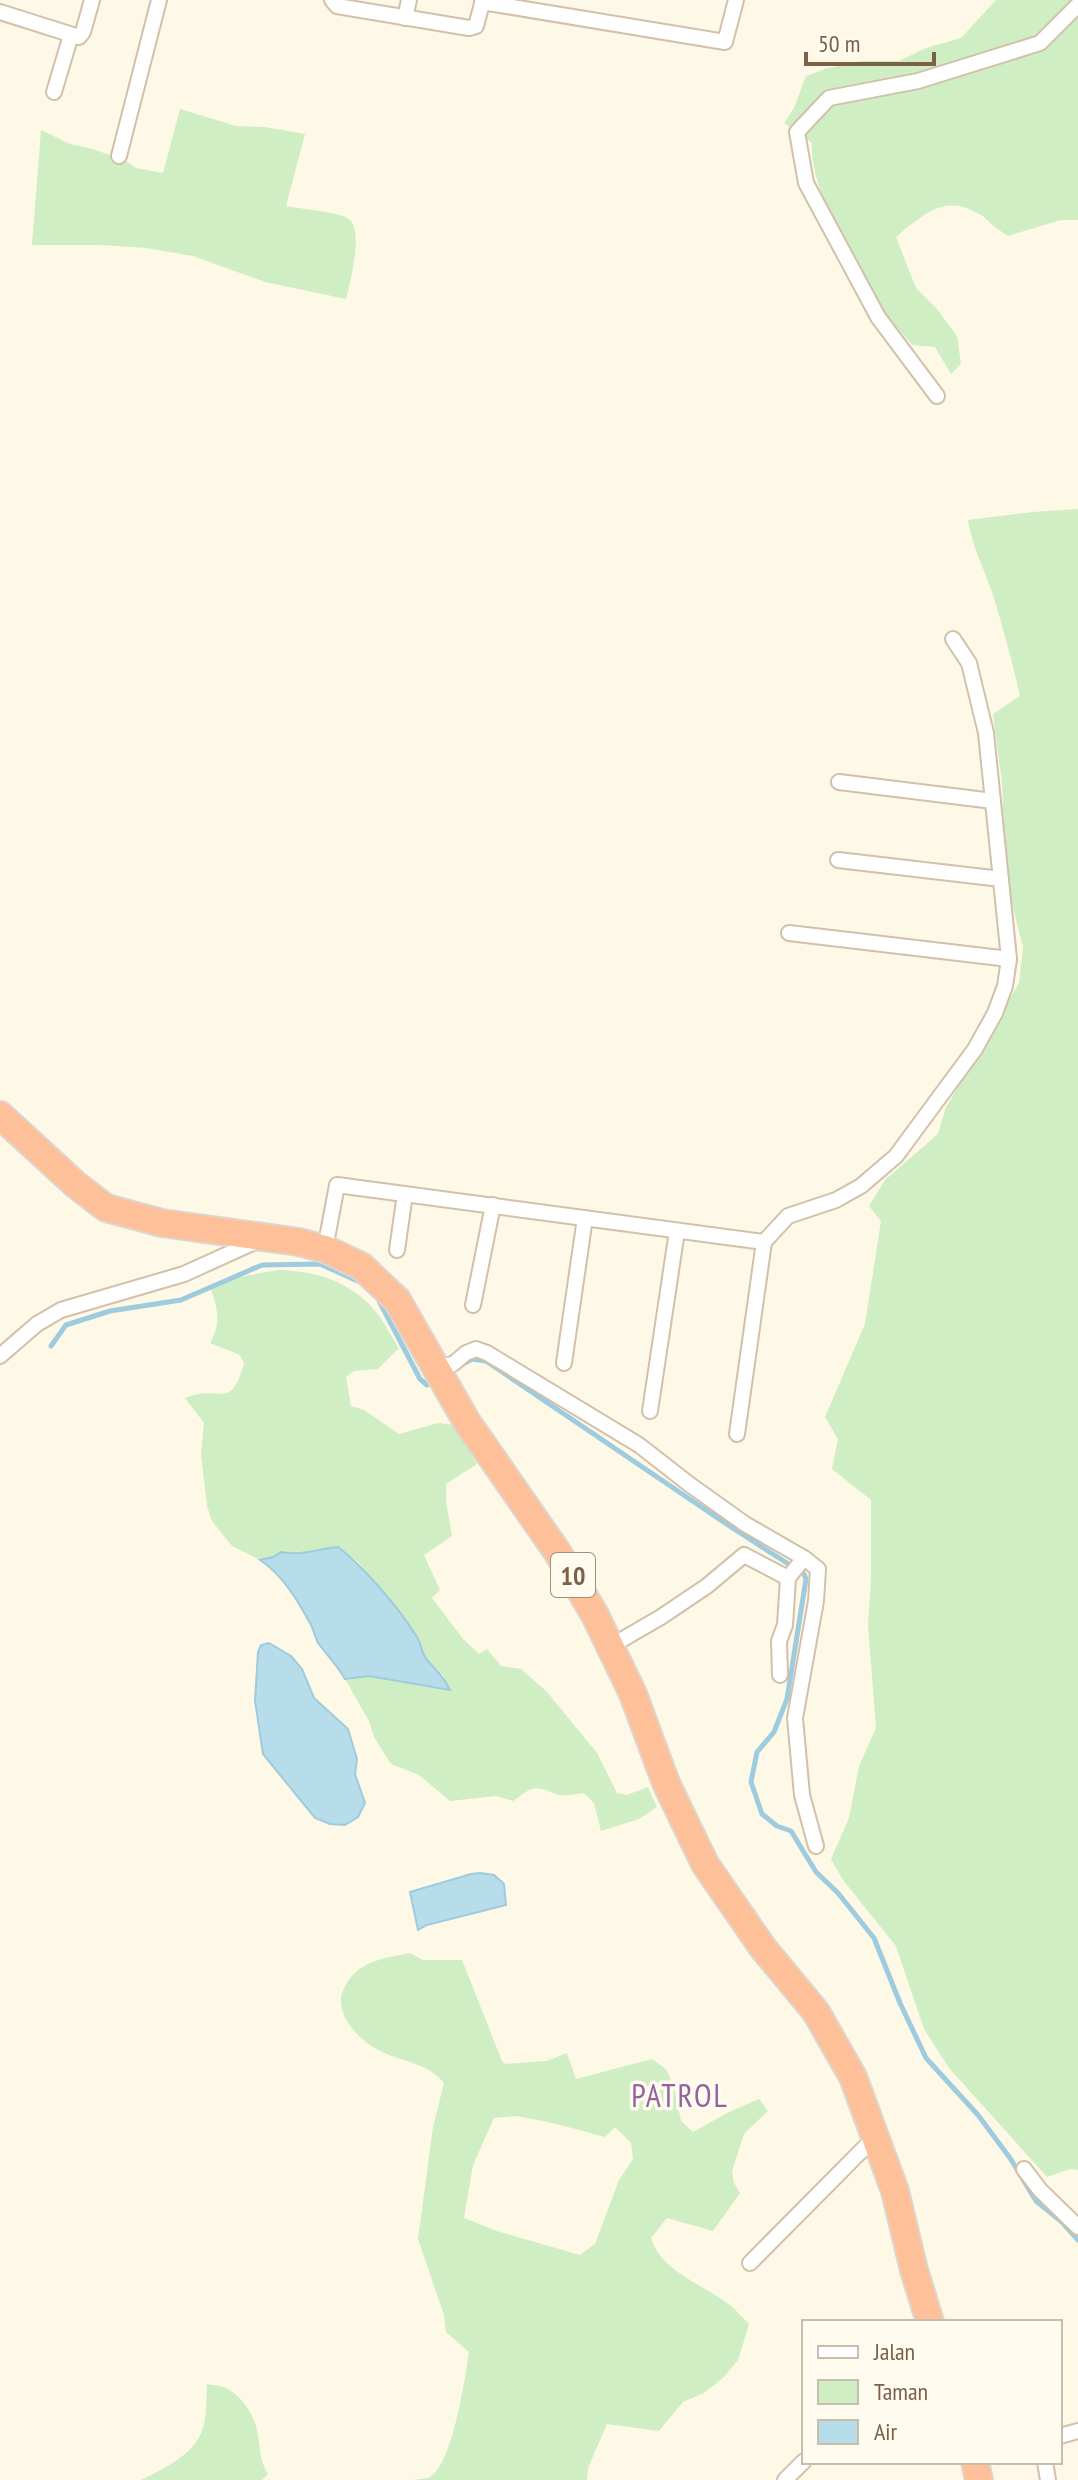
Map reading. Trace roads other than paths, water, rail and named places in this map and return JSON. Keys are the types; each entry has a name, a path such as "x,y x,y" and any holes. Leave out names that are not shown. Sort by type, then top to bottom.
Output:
{"highway":[{"name":"10","path":"0,1115 45,1159 106,1208 162,1223 299,1242 325,1249 361,1266 397,1300 467,1422 577,1583 633,1694 666,1783 705,1864 763,1948 805,1997 853,2077 895,2191 926,2319"}],"street":[{"path":"0,12 82,36 92,0"},
{"path":"119,156 159,0"},
{"path":"332,0 337,6 469,28 476,26 482,1 725,42 736,0"},
{"path":"405,18 409,0"},
{"path":"937,396 878,317 806,183 797,132 829,98 918,81 1040,43 1078,5"},
{"path":"54,92 71,35"},
{"path":"737,1434 764,1242 788,1216 836,1200 861,1186 896,1156 975,1049 995,1013 1005,986 1009,959 983,719 969,663 953,639"},
{"path":"839,782 993,801"},
{"path":"838,860 1001,879"},
{"path":"789,933 1009,959"},
{"path":"325,1249 337,1185 764,1242"},
{"path":"397,1250 405,1194"},
{"path":"473,1305 493,1205"},
{"path":"564,1363 585,1218"},
{"path":"650,1411 677,1231"},
{"path":"0,1356 37,1324 61,1310 184,1274 265,1237"},
{"path":"436,1367 453,1364 476,1349 487,1353 639,1445 745,1524 796,1568"},
{"path":"611,1646 707,1586 744,1555 796,1568 818,1569 818,1587 795,1718 802,1795 816,1846"},
{"path":"780,1675 779,1641 796,1568"},
{"path":"750,2263 874,2138"},
{"path":"1024,2169 1040,2190 1078,2227"},
{"path":"785,2480 802,2463"}],"water":[{"path":"338,1547 391,1601 417,1637 425,1658 450,1690 369,1676 345,1679 318,1643 289,1589 260,1560 281,1552 303,1553"},
{"path":"269,1643 291,1656 302,1669 314,1698 348,1729 357,1759 355,1774 365,1803 358,1817 345,1825 330,1824 315,1818 263,1754 255,1701 258,1652 261,1645"},
{"path":"480,1873 494,1875 504,1884 506,1905 418,1930 410,1892"}],"waterway":[{"path":"51,1346 66,1325 110,1311 181,1300 262,1265 320,1264 362,1283"},
{"path":"377,1297 420,1379 427,1385 431,1382"},
{"path":"461,1365 472,1359 486,1361 804,1574 806,1579 787,1699 774,1732 757,1752 751,1782 762,1814 777,1826 791,1831 816,1872 838,1893 874,1938 926,2058 978,2115 1010,2158 1036,2201 1078,2240"}],"district":[{"name":"PATROL","path":"680,2095"}]}
